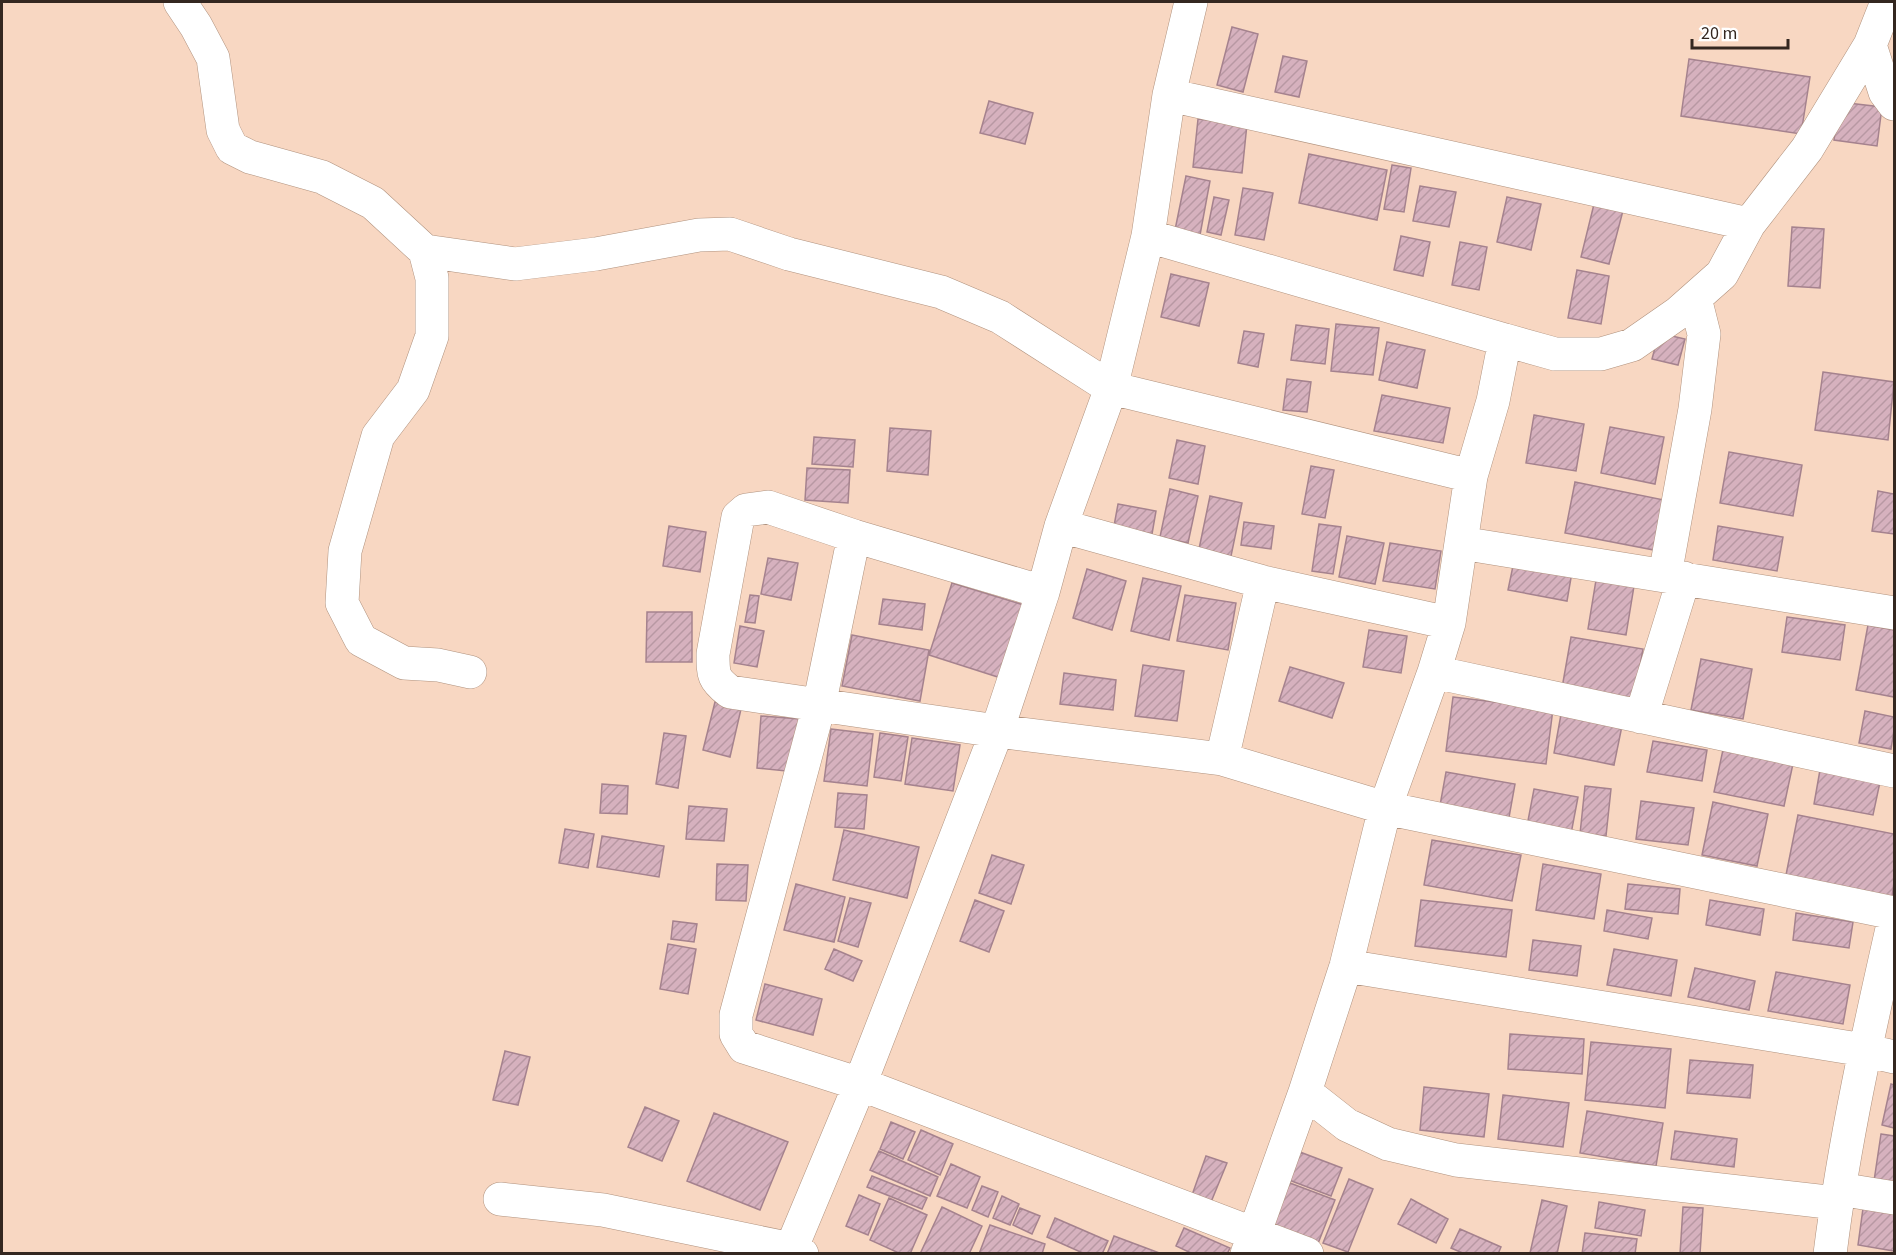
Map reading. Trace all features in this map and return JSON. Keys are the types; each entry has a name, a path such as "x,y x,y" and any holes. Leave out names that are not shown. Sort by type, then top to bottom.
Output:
{"street":[{"path":"180,2 213,58 223,130 232,147 250,157 322,177 373,203 425,251 432,278 432,336 413,390 378,435 345,550 342,603 361,640 404,663 470,672"},
{"path":"500,1199 603,1210 794,1252 997,731 1043,592 1062,526 1111,388 1148,236 1169,95 1191,2"},
{"path":"1148,236 1555,354 1601,354 1632,345 1678,313 1722,274 1749,224 1807,149 1870,45 1887,2"},
{"path":"1870,45 1885,92 1894,104"},
{"path":"1169,95 1749,224"},
{"path":"425,251 514,264 596,254 699,235 730,234 789,254 941,292 1000,317 1111,388 1471,476"},
{"path":"1641,717 1675,576 1704,334 1695,298"},
{"path":"1250,1244 1305,1092 1346,966 1385,808 1434,672 1449,623 1471,476 1494,401 1505,340"},
{"path":"1043,592 854,536 768,507 747,510 738,517 713,654 712,674 730,692 997,731 1222,759 1385,808 1894,913"},
{"path":"1062,526 1263,582 1449,623"},
{"path":"854,536 819,706 736,1015 736,1034 744,1047 860,1084 1250,1244 1307,1254"},
{"path":"1461,543 1894,613"},
{"path":"1222,759 1263,582"},
{"path":"1434,672 1894,771"},
{"path":"1830,1254 1838,1196 1879,1054 1894,920"},
{"path":"1346,966 1879,1054"},
{"path":"1305,1092 1347,1125 1388,1144 1456,1160 1838,1196 1894,1198"}],"building":[{"path":"1232,27 1258,34 1243,92 1217,85"},
{"path":"1283,56 1307,61 1299,97 1275,92"},
{"path":"1689,59 1810,77 1801,134 1681,116"},
{"path":"989,101 1033,113 1025,144 980,133"},
{"path":"1839,102 1882,107 1877,146 1834,140"},
{"path":"1198,119 1247,124 1242,173 1193,167"},
{"path":"1309,154 1387,170 1377,220 1299,203"},
{"path":"1392,165 1411,168 1404,212 1384,209"},
{"path":"1186,176 1210,181 1200,235 1175,230"},
{"path":"1420,186 1456,192 1449,227 1413,221"},
{"path":"1243,188 1273,193 1264,240 1235,235"},
{"path":"1596,196 1625,203 1609,264 1581,257"},
{"path":"1214,197 1229,200 1221,235 1207,232"},
{"path":"1507,197 1541,204 1531,250 1497,242"},
{"path":"1792,227 1824,229 1820,288 1788,286"},
{"path":"1401,236 1430,242 1423,276 1394,270"},
{"path":"1460,242 1487,247 1479,290 1452,285"},
{"path":"1577,270 1609,276 1601,324 1568,318"},
{"path":"1171,274 1209,283 1199,326 1161,317"},
{"path":"1336,324 1379,328 1373,375 1331,371"},
{"path":"1296,325 1329,329 1325,364 1291,360"},
{"path":"1244,331 1264,334 1258,367 1238,363"},
{"path":"1659,333 1685,339 1678,365 1652,359"},
{"path":"1387,342 1425,350 1417,388 1379,380"},
{"path":"1823,372 1894,382 1888,440 1815,430"},
{"path":"1287,379 1311,382 1307,412 1283,410"},
{"path":"1382,395 1450,408 1443,443 1374,431"},
{"path":"1534,415 1584,424 1576,471 1526,463"},
{"path":"1610,427 1664,437 1655,484 1601,473"},
{"path":"890,428 931,431 928,475 887,471"},
{"path":"814,437 855,440 853,467 812,464"},
{"path":"1177,440 1205,446 1198,484 1169,478"},
{"path":"1729,452 1802,465 1793,516 1720,503"},
{"path":"1311,466 1334,470 1325,518 1302,514"},
{"path":"807,468 850,470 848,503 805,500"},
{"path":"1575,482 1664,500 1654,550 1565,533"},
{"path":"1170,489 1198,496 1188,543 1160,537"},
{"path":"1878,491 1894,494 1894,534 1872,531"},
{"path":"1210,496 1242,503 1231,556 1199,549"},
{"path":"1118,504 1156,511 1152,534 1114,526"},
{"path":"1244,522 1274,526 1271,549 1241,545"},
{"path":"1319,524 1341,527 1333,574 1312,571"},
{"path":"669,526 706,532 700,572 663,566"},
{"path":"1718,526 1783,537 1777,571 1713,560"},
{"path":"1347,536 1384,543 1375,584 1339,577"},
{"path":"1390,543 1441,551 1435,589 1383,581"},
{"path":"768,558 798,563 791,600 761,594"},
{"path":"1514,561 1572,572 1567,601 1508,590"},
{"path":"1087,569 1126,581 1112,630 1073,618"},
{"path":"1143,578 1181,586 1169,640 1131,631"},
{"path":"1596,580 1634,586 1626,635 1588,629"},
{"path":"952,583 1027,606 1004,679 929,655"},
{"path":"750,595 759,596 755,623 745,622"},
{"path":"1185,595 1236,603 1228,650 1177,641"},
{"path":"883,599 925,604 922,630 879,624"},
{"path":"647,612 692,612 692,662 646,662"},
{"path":"1787,617 1845,625 1840,660 1782,652"},
{"path":"1868,625 1894,630 1894,697 1856,690"},
{"path":"740,626 764,631 757,667 734,663"},
{"path":"1369,630 1407,636 1401,673 1363,667"},
{"path":"852,635 929,650 920,701 842,686"},
{"path":"1571,637 1643,649 1634,700 1562,688"},
{"path":"1701,659 1752,669 1743,719 1691,710"},
{"path":"1143,665 1184,671 1177,721 1135,716"},
{"path":"1290,667 1344,683 1332,718 1279,701"},
{"path":"1064,673 1116,680 1113,710 1060,704"},
{"path":"1453,697 1553,709 1546,764 1446,751"},
{"path":"715,702 741,709 730,757 703,750"},
{"path":"1562,709 1623,721 1614,765 1554,753"},
{"path":"1865,711 1894,717 1891,749 1859,743"},
{"path":"761,716 800,719 796,772 757,768"},
{"path":"831,729 873,734 867,786 824,781"},
{"path":"664,733 686,736 678,788 656,784"},
{"path":"880,733 908,737 901,781 874,777"},
{"path":"912,738 960,745 953,791 905,784"},
{"path":"1653,741 1707,750 1702,781 1647,772"},
{"path":"1724,745 1794,759 1784,806 1714,792"},
{"path":"1820,770 1880,782 1873,815 1814,804"},
{"path":"1446,772 1515,784 1508,823 1439,811"},
{"path":"602,784 628,786 627,814 600,813"},
{"path":"1585,786 1611,789 1606,836 1580,834"},
{"path":"1534,789 1578,797 1571,834 1527,826"},
{"path":"838,793 867,795 864,829 835,827"},
{"path":"1641,801 1694,808 1688,845 1636,839"},
{"path":"1713,802 1768,814 1757,866 1702,855"},
{"path":"689,806 727,809 724,841 686,839"},
{"path":"1798,815 1894,834 1892,897 1786,875"},
{"path":"565,829 594,834 588,868 559,863"},
{"path":"844,830 919,847 907,898 833,880"},
{"path":"602,836 664,846 659,877 597,867"},
{"path":"1432,840 1521,855 1512,901 1424,885"},
{"path":"992,855 1024,865 1011,904 979,893"},
{"path":"717,864 748,865 746,901 716,900"},
{"path":"1543,864 1601,874 1594,919 1536,910"},
{"path":"796,884 845,897 834,942 784,930"},
{"path":"1628,884 1680,889 1678,914 1625,909"},
{"path":"850,898 871,903 858,947 838,941"},
{"path":"975,900 1004,911 989,952 960,941"},
{"path":"1421,900 1512,910 1506,957 1415,946"},
{"path":"1710,900 1764,909 1760,935 1706,925"},
{"path":"1607,910 1652,918 1648,939 1604,931"},
{"path":"1796,913 1853,922 1849,948 1793,940"},
{"path":"673,921 697,924 694,942 671,939"},
{"path":"1533,940 1581,946 1577,976 1529,970"},
{"path":"668,944 696,949 688,994 660,989"},
{"path":"834,949 862,961 853,981 825,969"},
{"path":"1614,949 1677,960 1671,996 1607,985"},
{"path":"1695,968 1755,981 1749,1010 1688,997"},
{"path":"1776,972 1850,985 1843,1024 1768,1011"},
{"path":"765,984 822,999 813,1035 756,1020"},
{"path":"1510,1034 1584,1039 1582,1074 1508,1069"},
{"path":"1591,1042 1671,1049 1665,1108 1585,1100"},
{"path":"505,1051 530,1057 518,1105 493,1100"},
{"path":"1690,1060 1753,1065 1750,1098 1687,1093"},
{"path":"1891,1084 1894,1085 1894,1128 1882,1125"},
{"path":"1424,1087 1489,1094 1484,1137 1420,1130"},
{"path":"1503,1095 1569,1103 1563,1147 1498,1139"},
{"path":"645,1107 679,1121 662,1161 628,1147"},
{"path":"1587,1111 1663,1123 1656,1166 1580,1153"},
{"path":"714,1113 788,1142 760,1210 687,1181"},
{"path":"891,1122 915,1132 903,1159 880,1149"},
{"path":"921,1130 953,1144 940,1175 908,1160"},
{"path":"1675,1131 1737,1139 1734,1167 1671,1159"},
{"path":"1881,1134 1894,1136 1894,1184 1874,1181"},
{"path":"879,1151 938,1177 930,1196 870,1170"},
{"path":"1300,1152 1342,1168 1331,1196 1289,1180"},
{"path":"1206,1156 1227,1163 1211,1202 1192,1195"},
{"path":"951,1164 980,1177 967,1208 937,1196"},
{"path":"872,1176 927,1198 922,1209 867,1187"},
{"path":"1349,1179 1373,1189 1348,1252 1323,1243"},
{"path":"1282,1180 1335,1200 1317,1246 1264,1226"},
{"path":"982,1186 998,1192 988,1217 972,1210"},
{"path":"859,1195 880,1204 868,1235 846,1226"},
{"path":"1002,1196 1019,1204 1010,1225 993,1218"},
{"path":"889,1198 927,1215 910,1254 901,1254 870,1240"},
{"path":"1411,1199 1448,1219 1436,1243 1398,1224"},
{"path":"1542,1200 1567,1206 1557,1254 1530,1253"},
{"path":"1864,1201 1894,1206 1894,1251 1858,1245"},
{"path":"1599,1202 1645,1210 1641,1236 1595,1228"},
{"path":"942,1207 982,1226 969,1254 920,1254"},
{"path":"1683,1207 1703,1208 1700,1254 1680,1254"},
{"path":"1020,1208 1040,1216 1032,1234 1013,1225"},
{"path":"1055,1218 1108,1241 1102,1254 1085,1254 1047,1237"},
{"path":"990,1225 1045,1244 1042,1254 979,1254"},
{"path":"1184,1228 1230,1248 1227,1254 1193,1254 1176,1246"},
{"path":"1460,1229 1501,1247 1498,1254 1465,1254 1451,1248"},
{"path":"1585,1233 1637,1239 1635,1254 1582,1254"},
{"path":"1114,1236 1162,1254 1107,1254"}]}
